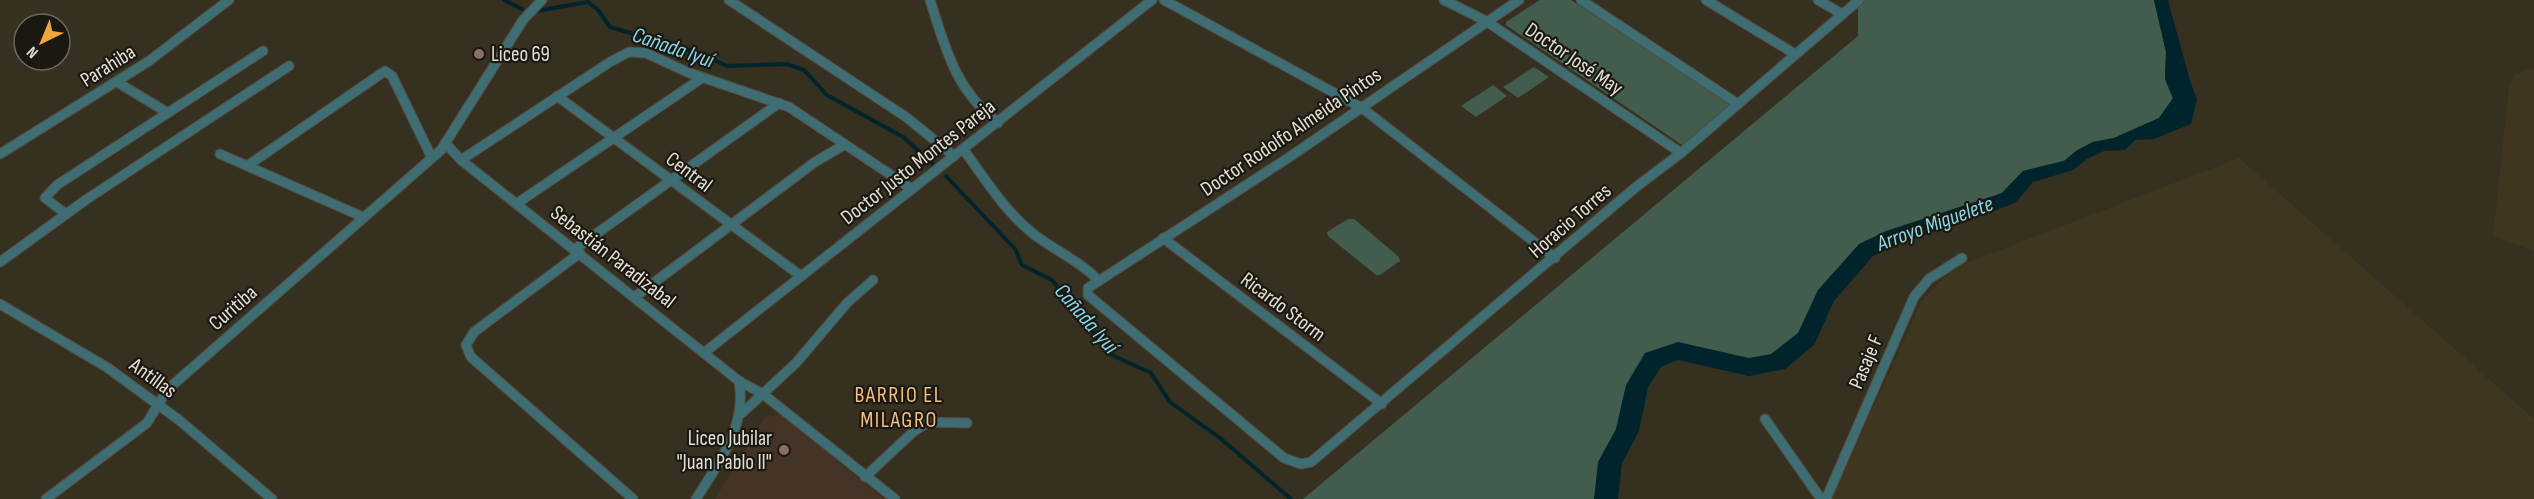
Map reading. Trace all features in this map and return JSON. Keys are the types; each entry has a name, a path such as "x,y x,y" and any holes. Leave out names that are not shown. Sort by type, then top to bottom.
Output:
{"street":[{"name":"Parahiba","path":"0,154 149,61 229,0"},
{"name":"Curitiba","path":"46,499 147,423 167,390 432,158 445,143 523,20 542,0"},
{"path":"729,0 906,117 954,156"},
{"path":"930,0 961,88 976,107 998,123"},
{"name":"Doctor Justo Montes Pareja","path":"705,352 1152,0"},
{"path":"1164,0 1362,108 1555,258"},
{"name":"Doctor José May","path":"1444,0 1486,21 1681,153"},
{"name":"Doctor Rodolfo Almeida Pintos","path":"1302,464 1284,458 1088,295 1088,288 1362,108 1519,0"},
{"path":"1581,0 1738,104"},
{"path":"1706,0 1795,54"},
{"path":"1818,0 1842,14"},
{"name":"Horacio Torres","path":"1302,464 1320,457 1859,0"},
{"path":"66,214 46,201 45,198 50,191 263,51"},
{"path":"461,160 557,96 629,52 646,53 702,78 779,103 813,122 912,189"},
{"path":"0,262 66,214 289,66"},
{"path":"247,165 385,71 392,76 432,158"},
{"path":"516,204 702,78"},
{"path":"117,82 168,113"},
{"name":"Central","path":"557,96 801,276"},
{"path":"633,499 471,357 466,345 474,332 578,251 670,180 779,103"},
{"name":"Sebastián Paradizabal","path":"445,143 461,160 516,204 636,296 740,381 763,394 895,499"},
{"path":"636,296 816,162 844,145"},
{"path":"963,149 1023,224 1042,240 1083,263 1099,281"},
{"path":"220,154 363,217"},
{"name":"Ricardo Storm","path":"1162,238 1382,404"},
{"name":"Pasaje F","path":"1826,499 1914,297 1929,279 1962,258"},
{"path":"696,499 742,413 796,363 847,303 873,280"},
{"name":"Antillas","path":"0,304 108,368 158,404 272,499"},
{"path":"740,381 743,394 742,413"},
{"path":"1765,419 1821,499"},
{"path":"865,477 913,432 928,422 967,423"}],"shaded area":[{"path":"2534,68 2534,251 2493,236 2509,87 2515,74"},
{"path":"2239,158 2534,419 2534,499 1831,499 1922,301 1939,282 1959,266"},
{"name":"Liceo Jubilar \"Juan Pablo II\"","path":"780,414 884,499 715,499 765,417"}],"green space":[{"path":"1540,0 1571,0 1731,103 1686,146 1682,145 1506,25 1506,22"},
{"path":"1858,0 2154,0 2166,52 2165,79 2173,99 2159,118 2114,138 2093,142 2064,161 2023,171 2002,193 1971,204 1962,213 1866,250 1826,296 1806,339 1777,362 1749,367 1678,351 1653,360 1637,385 1627,431 1610,462 1606,499 1303,499 1858,36"},
{"path":"1534,67 1549,77 1518,98 1503,87"},
{"path":"1493,85 1507,96 1476,117 1461,106"},
{"path":"1348,219 1354,219 1399,257 1400,261 1380,275 1376,275 1328,236 1327,232"}],"water":[{"path":"2154,0 2168,0 2197,99 2191,124 2154,139 2135,140 2125,150 2104,151 2087,159 2073,170 2033,182 2015,203 1990,212 1962,213 1971,204 2002,193 2023,171 2064,161 2093,142 2114,138 2159,118 2173,98 2165,79 2166,52"}],"waterway":[{"name":"Cañada Iyuí","path":"504,0 522,9"},
{"name":"Cañada Iyuí","path":"536,11 588,2 598,10 610,27 699,53 727,66 787,64 804,70 827,95 903,137 933,164"},
{"name":"Cañada Iyuí","path":"946,176 1015,249 1022,265 1052,280 1112,355 1151,373 1170,402 1220,438 1291,499"},
{"name":"Arroyo Miguelete","path":"1606,499 1610,462 1627,431 1637,385 1653,360 1678,351 1749,367 1777,362 1806,339 1826,296 1866,250 1893,237 1990,205"}],"place":[{"name":"Liceo 69","path":"479,54"},
{"name":"Liceo Jubilar \"Juan Pablo II\"","path":"784,450"}],"district":[{"name":"BARRIO EL MILAGRO","path":"899,408"}]}
